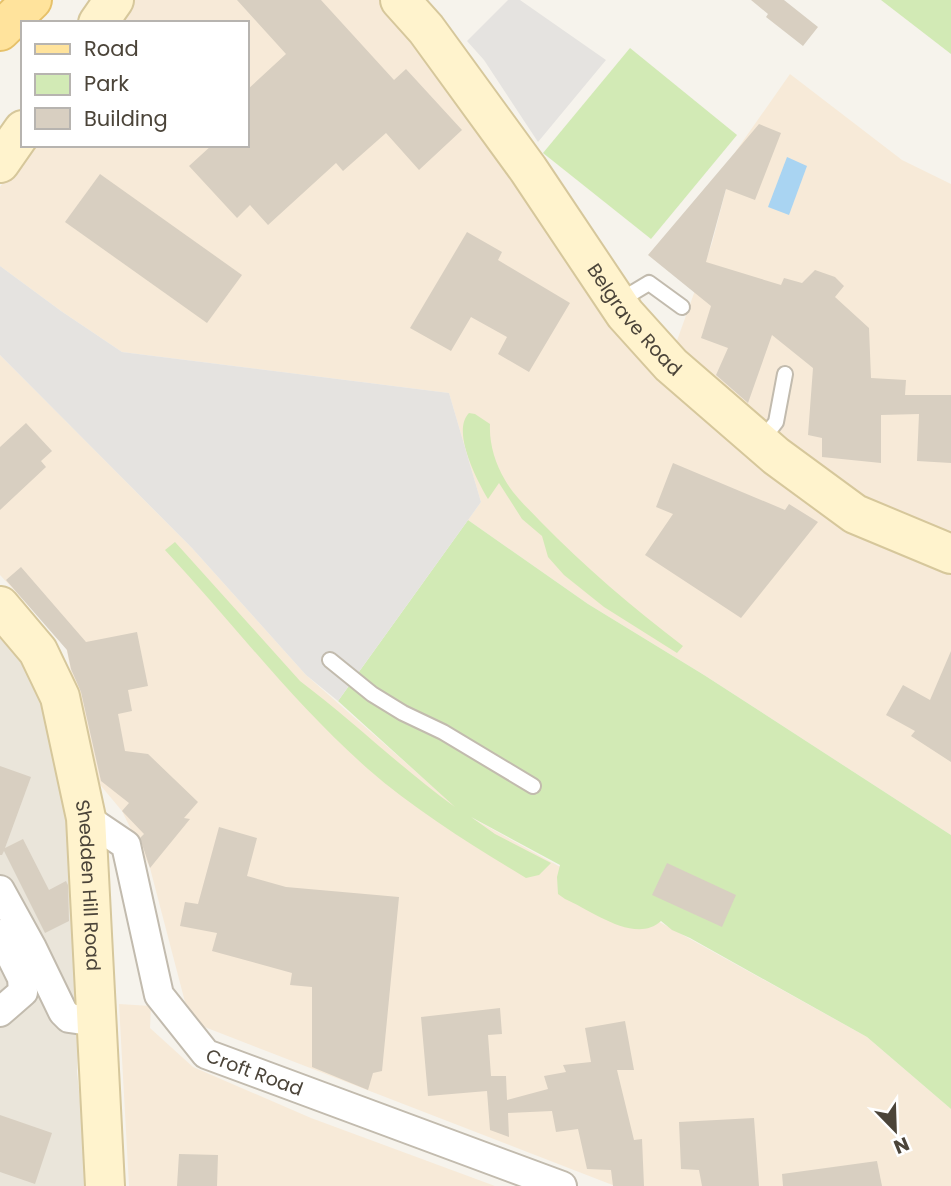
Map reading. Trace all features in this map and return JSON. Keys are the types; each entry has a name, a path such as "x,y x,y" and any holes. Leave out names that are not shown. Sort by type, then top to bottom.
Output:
{"main road":[{"path":"0,31 32,0"}],"street":[{"path":"99,21 114,0"},
{"name":"Belgrave Road","path":"400,0 426,29 528,169 618,302 671,365 760,443 855,514 951,554"},
{"path":"0,163 21,133"},
{"name":"Shedden Hill Road","path":"0,606 38,651 60,697 86,818 105,1186"},
{"name":"Croft Road","path":"86,818 126,845 159,995 206,1054 562,1186"},
{"path":"0,890 63,1012 69,1018 97,1022"},
{"path":"0,934 22,978 23,992 0,1012"}],"lane":[{"path":"618,302 649,283 682,307"},
{"path":"760,443 776,422 785,374"},
{"path":"330,660 372,694 533,786"}],"shaded area":[{"path":"134,0 379,0 445,78 671,382 729,441 809,499 951,568 951,835 704,675 588,604 468,520 481,502 449,393 122,352 0,266 0,187 28,147 248,147 248,21 120,21"},
{"path":"508,0 520,0 606,60 538,142 484,60 467,41"},
{"path":"790,74 902,160 951,184 951,538 867,502 822,476 674,349 712,243 736,151"},
{"path":"0,266 122,352 449,393 481,502 338,701 306,675 192,548 0,355"},
{"path":"0,355 192,548 306,675 463,813 867,1037 951,1109 951,1186 615,1186 202,1026 185,1002 150,868 122,811 91,774 66,646 0,575"},
{"path":"0,637 27,663 49,708 69,809 81,981 77,1072 87,1169 86,1186 0,1186"},
{"path":"119,1004 151,1006 150,1028 193,1067 311,1118 495,1186 129,1186"}],"green space":[{"path":"881,0 951,0 951,54"},
{"path":"630,48 737,135 651,239 543,153"},
{"path":"469,413 490,424 496,460 517,497 592,570 683,646 677,653 604,607 564,575 548,557 542,536 522,519 499,483 488,499 472,468 464,443 464,421"},
{"path":"468,520 588,604 704,675 951,835 951,1109 867,1037 672,930 661,921 639,929 613,923 558,894 557,877 560,865 471,817 495,834 551,863 539,875 526,878 425,813 368,769 314,717 165,550 175,542 300,681 455,807 338,701"}],"water":[{"path":"787,157 807,166 789,215 768,207"}],"building":[{"path":"237,0 321,0 394,80 406,69 462,130 419,170 386,133 343,171 336,163 268,225 250,205 237,218 189,166 210,147 248,147 248,89 286,54"},
{"path":"751,0 784,0 818,27 803,46 766,17 768,14"},
{"path":"759,124 781,133 755,200 726,189 706,262 781,285 784,278 802,283 815,270 835,277 844,286 835,297 869,328 871,378 906,380 905,395 951,395 951,463 917,461 919,414 881,415 881,463 822,457 822,438 808,435 813,368 772,335 748,403 716,375 728,348 701,338 711,306 648,255"},
{"path":"100,174 242,275 207,323 65,222"},
{"path":"467,232 502,252 498,260 570,303 529,372 498,354 507,337 471,317 451,351 410,328"},
{"path":"26,423 52,451 41,461 46,467 0,510 0,447"},
{"path":"673,463 785,510 789,504 818,522 741,618 645,555 673,514 656,507"},
{"path":"21,567 86,642 137,632 148,686 128,690 132,711 118,714 125,751 148,754 198,802 184,818 190,819 150,868 140,838 144,834 122,811 129,803 101,781 81,692 71,669 67,650 6,580"},
{"path":"951,651 951,762 911,736 915,731 886,715 903,685 930,700"},
{"path":"0,766 31,777 5,848 23,839 49,890 66,881 68,885 69,921 45,933 4,851 0,855"},
{"path":"219,827 257,838 247,876 286,887 399,897 382,1071 373,1073 368,1090 312,1067 312,987 290,985 292,973 212,951 217,933 180,926 185,902 198,904"},
{"path":"667,863 736,895 722,927 652,895"},
{"path":"500,1008 502,1034 488,1035 491,1076 506,1076 507,1100 548,1089 544,1076 566,1072 563,1065 591,1062 585,1028 625,1021 634,1070 617,1070 634,1140 642,1139 644,1186 613,1186 611,1170 587,1169 578,1129 556,1132 552,1111 508,1113 509,1137 490,1130 487,1091 428,1096 421,1017"},
{"path":"0,1115 52,1133 35,1184 0,1172"},
{"path":"754,1118 759,1186 702,1186 699,1170 681,1169 679,1122"},
{"path":"179,1154 218,1155 217,1186 177,1186"},
{"path":"877,1161 882,1186 783,1186 782,1174"}]}
